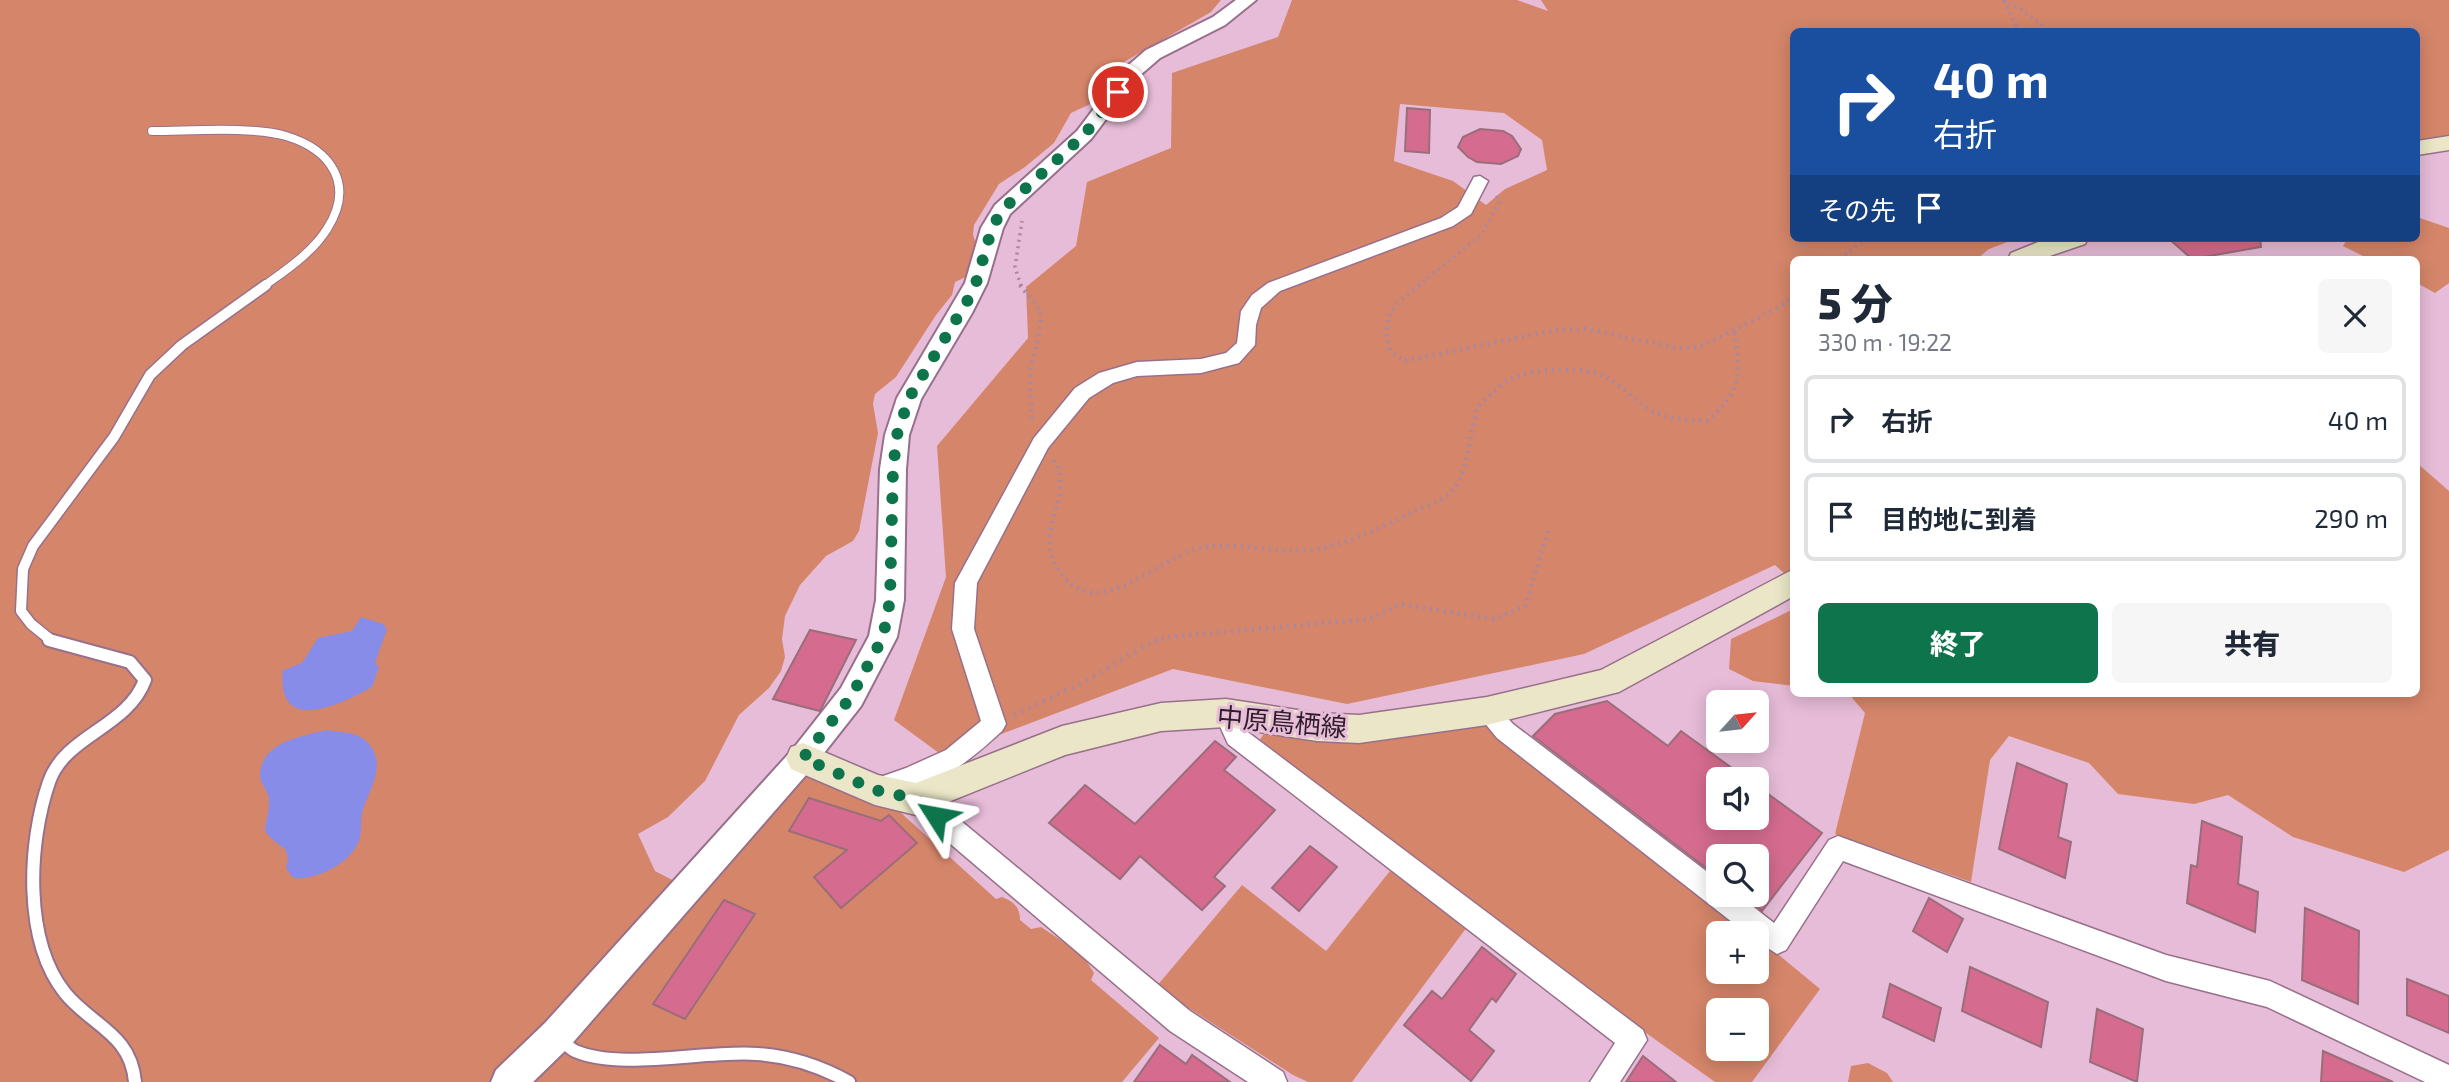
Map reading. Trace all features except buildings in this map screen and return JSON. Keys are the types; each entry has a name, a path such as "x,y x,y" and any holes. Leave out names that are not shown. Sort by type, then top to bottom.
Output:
{"main road":[{"path":"2420,148 2449,143"},
{"path":"2026,256 2062,242"},
{"name":"中原鳥栖線","path":"916,799 1062,741 1161,717 1226,713 1317,727 1359,729 1487,711 1608,682 1790,583"},
{"path":"803,758 875,790 916,799"}],"street":[{"path":"508,1082 557,1035 803,758 851,697 883,637 890,600 893,469 897,435 909,398 961,313 976,283 992,228 1002,210 1084,135 1138,66 1153,54 1219,21 1247,0"},
{"path":"875,790 954,758 994,724 963,629 966,583 1041,443 1082,393 1106,378 1137,369 1201,366 1232,358 1246,345 1246,317 1257,298 1274,287 1447,222 1465,210 1480,180"},
{"path":"1487,711 1505,731 1777,941 1838,848 2166,968 2270,994 2449,1079"},
{"path":"1226,713 1236,737 1633,1040 1604,1082"},
{"path":"916,799 1180,1021 1273,1082"}],"lane":[{"path":"135,1082 136,1071 130,1051 66,994 48,962 37,923 34,878 45,791 55,768 69,751 127,709 142,693 145,680 130,662 51,641 31,624 21,611 23,569 33,545 114,437 150,375 182,345 296,263 327,229 340,198 337,171 318,150 285,136 243,132 152,131"},
{"path":"557,1035 574,1051 606,1057 742,1052 788,1058 827,1069 849,1082"}],"path":[{"path":"2003,0 2017,28"},
{"path":"2003,0 2021,9 2047,28"},
{"path":"1480,180 1495,192 1499,203 1482,234 1390,309 1385,330 1390,351 1405,361 1555,330 1586,329 1676,348 1699,347 1734,327 1780,307 1790,299"},
{"path":"1844,256 1861,242"},
{"path":"1108,594 1190,551 1216,546 1305,550 1336,545 1446,497 1459,483 1478,407 1508,379 1545,370 1589,370 1607,377 1652,411 1673,419 1707,421 1728,404 1739,385 1734,327"},
{"path":"994,724 1084,682 1145,645 1168,637 1369,619 1401,604 1494,619 1525,606 1548,531"}],"shaded area":[{"path":"0,0 1221,0 1211,12 1124,62 1115,82 1103,98 1071,113 1054,143 999,184 974,225 973,235 978,249 968,276 955,282 952,295 896,377 875,394 873,404 878,433 859,531 853,541 826,556 800,585 785,616 782,639 785,657 781,671 769,688 739,715 705,781 668,817 638,834 655,871 699,894 807,774 900,812 996,899 1002,897 1013,903 1019,912 1020,920 1031,929 1041,927 1082,954 1094,973 1091,980 1159,1038 1122,1082 0,1082"},
{"path":"1292,0 1517,0 1548,11 1541,0 2449,0 2449,135 2420,140 2420,28 1790,28 1790,242 2007,242 1989,249 1981,256 1790,256 1790,578 1775,565 1584,654 1347,704 1173,669 943,756 894,720 946,577 937,446 1028,338 1026,287 1076,246 1087,182 1171,148 1172,73 1278,37","holes":["1400,104 1504,113 1542,140 1547,170 1505,189 1486,205 1453,181 1394,161"]},
{"path":"2420,218 2449,228 2449,283 2435,293 2420,285 2420,256 2363,256 2343,246 2346,242 2420,242"},
{"path":"2420,466 2449,491 2449,850 2404,872 2293,837 2228,795 2194,804 2118,794 2089,763 2009,736 1990,760 1971,882 1835,834 1865,713 1851,697 2420,697"},
{"path":"1790,611 1790,686 1753,681 1729,669 1731,639"},
{"path":"1479,721 1706,898 1706,907 1718,907 1736,921 1706,921 1706,984 1769,984 1769,947 1820,989 1769,1059 1769,998 1706,998 1706,1061 1767,1061 1752,1082 1715,1082 1601,1001 1257,744 1267,729 1352,743"},
{"path":"1390,871 1467,927 1352,1082 1308,1082 1293,1075 1156,987 1242,885 1326,951"},
{"path":"1868,1063 1887,1073 1893,1082 1848,1082 1851,1066"}],"water":[{"path":"361,617 383,624 387,629 375,663 379,667 372,687 322,708 297,708 288,701 283,688 282,671 302,663 318,638 352,631"},
{"path":"327,730 353,734 367,742 376,760 375,778 362,813 359,841 352,852 338,865 320,874 293,878 286,868 288,858 285,849 266,832 269,800 260,778 262,764 267,755 284,742"}],"route":[{"path":"936,816 916,799 875,790 803,758 851,697 883,637 890,600 893,554 893,469 897,435 909,398 969,298 992,228 1002,210 1084,135 1118,92"}]}
